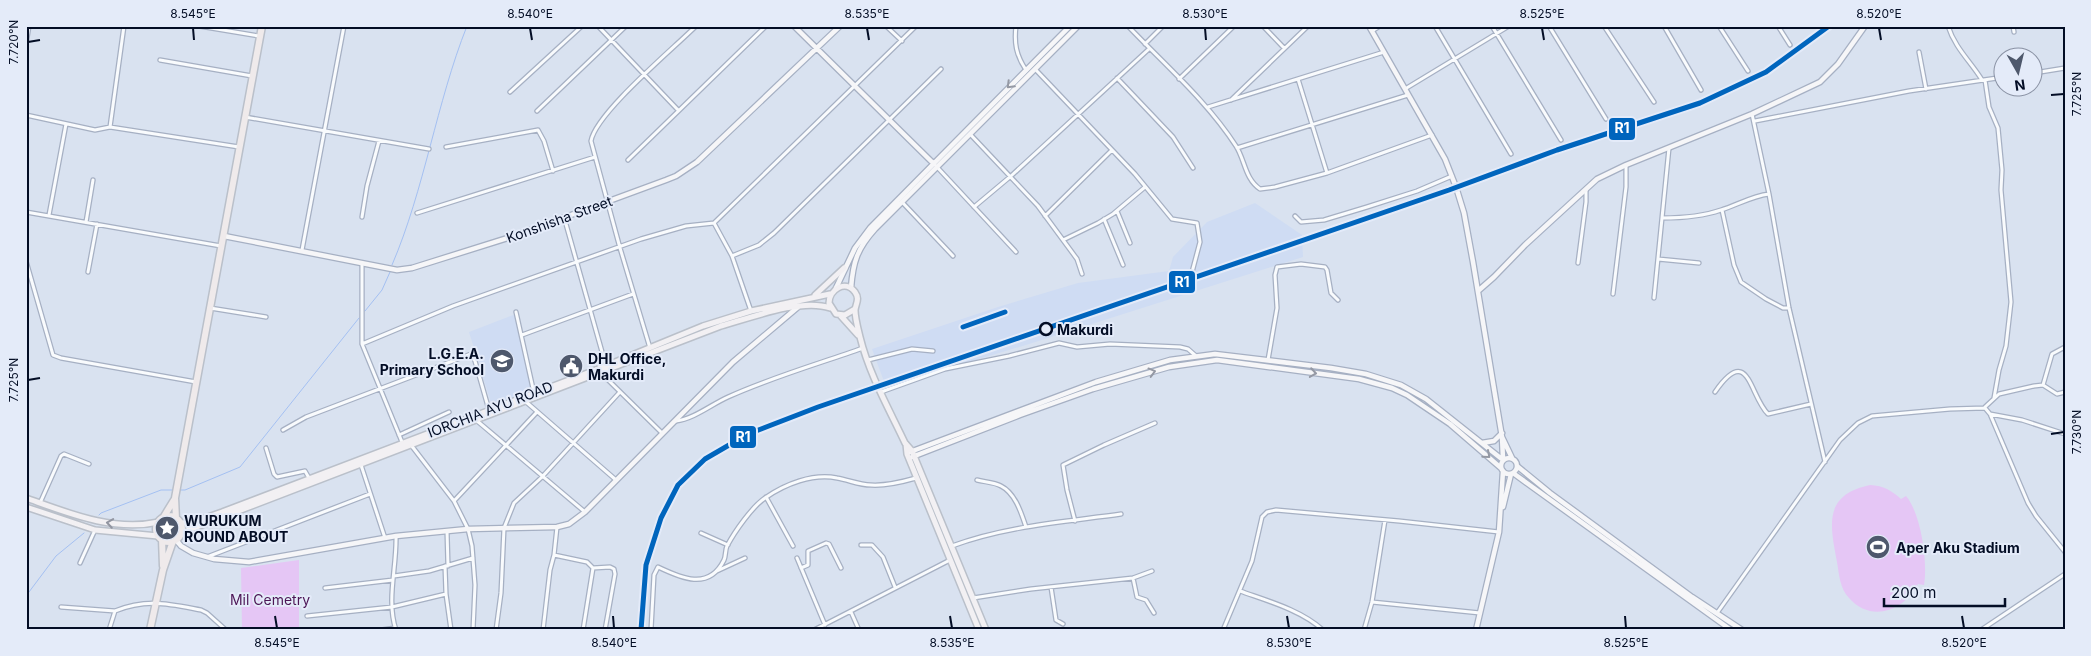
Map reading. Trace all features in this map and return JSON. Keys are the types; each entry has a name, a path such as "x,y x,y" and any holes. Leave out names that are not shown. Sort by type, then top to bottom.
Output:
{"highway":[{"path":"152,630 164,570 174,540 181,532 175,498 262,26"},
{"path":"164,570 160,538 156,529 175,498"},
{"path":"161,520 170,517 178,521"},
{"path":"160,538 174,540"}],"main road":[{"path":"813,296 844,268"},
{"path":"830,308 830,294 836,288 841,286 851,288 857,296 855,309 860,337 868,360 881,392 906,443 917,478 952,546 954,561 973,598 986,630"},
{"name":"IORCHIA AYU ROAD","path":"178,521 200,520 606,366 703,326 751,311 813,296 830,294"},
{"path":"181,532 601,374 720,326 798,307 814,305 830,308 840,315 860,337"},
{"path":"840,315 849,314 855,309"},
{"path":"910,455 939,522 979,630"},
{"path":"26,498 104,523 141,526 161,520"},
{"path":"26,507 94,530 160,538"}],"street":[{"path":"26,44 29,26"},
{"path":"110,127 124,26"},
{"path":"199,26 260,36"},
{"path":"302,250 344,26"},
{"path":"510,92 582,26"},
{"path":"598,26 678,110"},
{"path":"537,111 626,26"},
{"path":"650,348 633,294 591,141 595,127 613,106 696,26"},
{"path":"628,160 766,26"},
{"path":"794,26 935,166 1016,252"},
{"name":"Konshisha Street","path":"224,236 397,270 412,268 514,236 676,176 697,162 818,50 840,26"},
{"path":"886,26 902,41"},
{"path":"362,344 453,306 577,264 641,239 686,226 714,223 855,88 916,26"},
{"path":"1016,26 1014,39 1018,58 1026,70"},
{"path":"851,288 854,265 860,248 875,228 1070,26"},
{"path":"836,288 855,248 870,228 970,134 1078,26"},
{"path":"1128,26 1207,107 1238,148 1250,179 1260,189 1275,188 1327,173 1432,135"},
{"path":"1145,44 1164,26"},
{"path":"1179,79 1234,26"},
{"path":"1264,26 1284,48"},
{"path":"1230,100 1308,26"},
{"path":"1380,26 1371,29 1432,135 1453,176 1464,213 1502,435 1502,511"},
{"path":"1434,26 1511,154"},
{"path":"1492,26 1561,140"},
{"path":"1405,89 1508,26"},
{"path":"1549,26 1606,119"},
{"path":"1604,26 1654,102"},
{"path":"1664,26 1702,90"},
{"path":"1720,26 1748,71"},
{"path":"1778,26 1790,45"},
{"path":"1478,291 1586,189 1604,175 1804,91 1824,79 1865,26"},
{"path":"1948,26 1957,48 1967,57 1984,80 1989,106 1998,128 2002,170 2001,190 2011,302 2007,339 1998,370 1994,398"},
{"path":"2013,26 2014,32"},
{"path":"974,207 1011,176 1149,48"},
{"path":"1207,107 1384,52"},
{"path":"1919,52 1926,89"},
{"path":"160,60 253,76"},
{"path":"2044,71 2064,68 2065,62"},
{"path":"732,256 759,245 774,233 941,69"},
{"path":"1035,69 1112,150 1172,219 1196,223 1200,242 1190,276"},
{"path":"1117,78 1173,137 1193,168"},
{"path":"1754,121 1926,89 1994,78"},
{"path":"1298,79 1327,173"},
{"path":"1238,148 1408,95"},
{"path":"1752,114 1769,194 1789,308 1825,463"},
{"path":"26,115 95,130 110,127 240,147"},
{"path":"245,117 429,150"},
{"path":"49,216 66,124"},
{"path":"446,147 538,130 544,141 553,171"},
{"path":"970,134 1038,206 1077,259 1082,274"},
{"path":"362,217 367,186 379,140"},
{"path":"1654,298 1669,148"},
{"path":"1045,216 1112,150"},
{"path":"417,213 595,157"},
{"path":"1613,294 1626,187 1626,165"},
{"path":"1295,216 1301,222 1324,220 1417,191 1453,176"},
{"path":"86,222 93,180"},
{"path":"1063,240 1117,211 1145,187"},
{"path":"1578,263 1587,196 1586,189"},
{"path":"1662,218 1690,217 1722,210 1755,196 1769,194"},
{"path":"902,202 953,256"},
{"path":"1722,210 1734,265 1741,282 1766,299 1783,308 1789,308"},
{"path":"1117,211 1130,243"},
{"path":"26,212 222,246"},
{"path":"564,217 606,366"},
{"path":"1104,219 1123,265"},
{"path":"714,223 732,256 751,311"},
{"path":"88,272 97,224"},
{"path":"1658,260 1699,263"},
{"path":"362,262 362,344 402,442"},
{"path":"27,264 52,353 55,356 196,382"},
{"path":"1268,360 1277,308 1276,268 1301,264 1324,267 1327,270 1330,293 1338,300"},
{"path":"522,335 633,294"},
{"path":"174,540 188,550 207,557 236,562 257,561 396,536 468,529 557,527 569,524 584,512 733,362 798,307"},
{"path":"210,308 266,317"},
{"path":"516,312 534,393"},
{"path":"881,392 945,369 1010,356 1059,343 1077,347 1110,344 1180,347 1188,349 1197,356"},
{"path":"675,421 686,418 727,397 764,382 863,347"},
{"path":"2043,385 2052,354 2065,347"},
{"path":"868,360 912,349 933,350"},
{"path":"283,430 306,417 380,387 472,354 489,410"},
{"path":"910,455 1151,365 1215,354 1366,374 1401,385 1426,399 1503,460"},
{"path":"1092,386 1169,367 1217,360 1383,385 1407,395 1450,424 1502,470 1512,473 1731,630"},
{"path":"1715,392 1729,374 1738,372 1747,376 1768,414 1811,404"},
{"path":"601,374 662,433"},
{"path":"1716,614 1840,440 1865,419 1893,414 1985,408 1999,394 2043,385 2055,393 2065,392"},
{"path":"496,630 501,592 504,528 514,503 542,477 619,393"},
{"path":"525,401 616,480"},
{"path":"1985,408 1990,414 2028,503 2065,552"},
{"path":"399,434 449,412"},
{"path":"454,501 504,445 537,412"},
{"path":"1990,414 2022,420 2065,434"},
{"path":"476,420 584,512"},
{"path":"1075,521 1063,465 1096,448 1155,424"},
{"path":"1482,443 1494,441 1502,435"},
{"path":"1502,435 1517,466 1564,504 1716,614 1742,630"},
{"path":"412,445 454,501 468,529 473,558 475,602 473,629"},
{"path":"266,448 274,474 277,477 306,471 309,478"},
{"path":"40,503 61,456 64,454 89,464"},
{"path":"1503,460 1512,458"},
{"path":"361,465 385,538"},
{"path":"1476,630 1499,532 1502,511 1512,473 1517,466"},
{"path":"715,572 724,561 728,545 751,512 766,497 802,480 819,477 838,478 872,485 917,478"},
{"path":"977,480 1000,485 1007,491 1013,498 1026,527"},
{"path":"207,557 370,494"},
{"path":"766,497 793,546"},
{"path":"1223,630 1252,561 1262,517 1267,512 1276,510 1499,532"},
{"path":"952,546 975,538 1026,527 1121,514"},
{"path":"1364,630 1372,602 1385,520"},
{"path":"543,630 557,527"},
{"path":"80,563 94,530"},
{"path":"447,531 446,594 451,630"},
{"path":"702,533 728,545"},
{"path":"381,630 395,629 392,607 393,578 397,555 396,536"},
{"path":"801,568 808,565 808,551 826,543 829,544 841,568"},
{"path":"861,545 872,545 880,553 895,587"},
{"path":"554,555 587,562 593,568 610,567 614,569 615,574 605,630"},
{"path":"325,588 429,571 473,558"},
{"path":"650,630 654,575 658,567 693,580 704,578 745,558"},
{"path":"797,558 825,625"},
{"path":"814,630 895,587 954,561"},
{"path":"583,630 593,568"},
{"path":"973,598 1051,586 1133,578 1152,571"},
{"path":"1981,630 2065,574"},
{"path":"1133,578 1137,596 1146,600 1154,614"},
{"path":"1051,586 1056,620 1063,624"},
{"path":"1240,591 1307,618 1323,630"},
{"path":"307,616 392,607 446,594"},
{"path":"61,607 115,611 124,607 157,602 201,610 226,630"},
{"path":"1372,602 1480,613"},
{"path":"109,630 115,611"},
{"path":"851,612 859,630"},
{"path":"460,630 503,630"}],"shaded area":[{"path":"1255,203 1302,235 1303,257 1029,344 886,387 872,349 998,307 1078,283 1169,271 1173,257 1207,222"},
{"name":"L.G.E.A. Primary School","path":"516,314 533,391 492,406 469,332"}],"green space":[{"name":"Aper Aku Stadium","path":"1870,485 1887,489 1901,499 1906,496 1916,514 1925,564 1924,585 1918,584 1912,593 1896,607 1877,612 1858,606 1846,594 1840,581 1832,524 1833,513 1837,504 1844,496"},
{"name":"Mil Cemetry","path":"299,560 299,630 242,630 241,568"}],"waterway":[{"path":"392,265 413,206 447,85 467,26"},
{"path":"365,311 382,290 390,272"},
{"path":"180,490 185,490 240,467 359,318"},
{"path":"99,515 161,490 172,490"},
{"path":"26,596 56,556 84,533"}],"railway":[{"path":"963,327 1005,312"}],"transit line":[{"name":"R1","path":"641,630 646,565 661,518 678,485 705,459 748,434 818,407 1449,190 1557,150 1700,103 1766,72 1829,26"},
{"name":"R1","path":"963,327 1005,312"}],"place":[{"name":"Makurdi","path":"1046,329"},
{"name":"L.G.E.A. Primary School","path":"502,361"},
{"name":"DHL Office, Makurdi","path":"571,366"},
{"name":"WURUKUM ROUND ABOUT","path":"167,528"},
{"name":"Aper Aku Stadium","path":"1878,547"}]}
